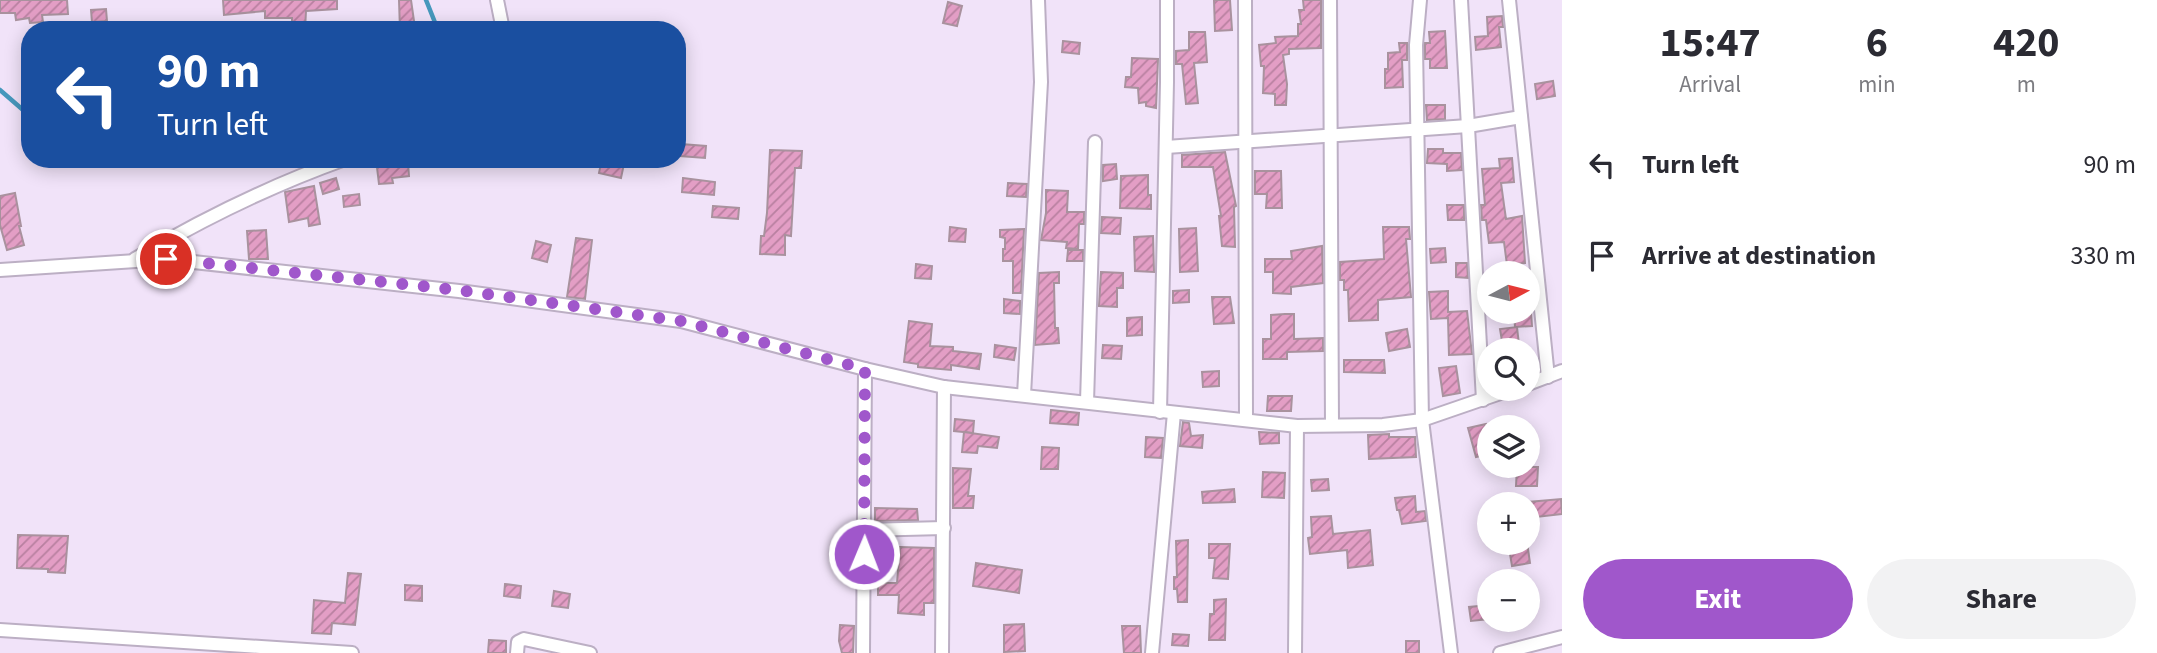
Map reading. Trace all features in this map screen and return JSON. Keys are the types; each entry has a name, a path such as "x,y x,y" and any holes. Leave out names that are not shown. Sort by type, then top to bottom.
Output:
{"street":[{"path":"497,0 501,21"},
{"path":"1024,395 1041,82 1038,0"},
{"path":"1152,653 1167,413 1167,0"},
{"path":"1245,0 1246,420"},
{"path":"1330,0 1332,425"},
{"path":"1420,0 1416,46 1422,421 1451,653"},
{"path":"1461,0 1480,338"},
{"path":"1509,0 1548,377"},
{"path":"1166,147 1468,126 1521,117"},
{"path":"1087,402 1095,142"},
{"path":"131,261 168,240 323,168"},
{"path":"0,270 166,259 458,290 681,321 944,387 1297,426 1383,425 1422,421 1480,401"},
{"path":"863,653 865,369"},
{"path":"1540,380 1562,371"},
{"path":"942,653 944,387"},
{"path":"1295,653 1297,426"},
{"path":"864,530 944,528"},
{"path":"0,630 222,648 352,653"},
{"path":"1500,653 1562,637"},
{"path":"517,653 519,642 524,639 590,653"}],"building":[{"path":"0,0 67,0 68,14 42,15 43,21 30,21 29,18 16,20 15,13 0,13"},
{"path":"223,0 337,0 337,9 306,11 305,21 265,18 265,11 224,15"},
{"path":"399,0 411,0 414,21 400,21"},
{"path":"1214,0 1230,0 1232,30 1215,31"},
{"path":"1303,0 1321,0 1321,48 1289,49 1289,54 1283,55 1287,84 1286,105 1275,105 1275,94 1263,93 1264,66 1261,66 1259,45 1276,43 1275,37 1298,36 1298,24 1301,24 1299,10 1304,10"},
{"path":"948,2 962,6 957,26 943,23"},
{"path":"106,9 107,21 92,21 91,10"},
{"path":"1502,16 1503,27 1499,27 1501,47 1476,50 1475,37 1488,36 1487,17"},
{"path":"1445,31 1447,68 1430,68 1430,59 1425,59 1425,43 1430,43 1429,32"},
{"path":"1189,32 1205,32 1207,62 1194,63 1198,103 1186,104 1182,64 1176,64 1176,51 1189,50"},
{"path":"1063,41 1080,43 1079,54 1062,52"},
{"path":"1399,43 1407,43 1407,60 1402,60 1403,87 1385,88 1388,53 1400,52"},
{"path":"1132,58 1158,59 1156,108 1146,106 1146,102 1139,103 1138,88 1125,87 1126,77 1131,77"},
{"path":"1553,81 1555,96 1537,99 1535,84"},
{"path":"1426,105 1445,105 1445,119 1427,120"},
{"path":"686,144 706,146 705,158 686,156"},
{"path":"1428,149 1443,149 1443,153 1461,153 1462,170 1447,171 1447,164 1427,163"},
{"path":"770,150 802,151 801,168 795,168 791,236 785,235 785,255 760,254 767,213"},
{"path":"1225,152 1236,206 1235,247 1222,246 1221,216 1213,167 1182,167 1182,155"},
{"path":"1512,158 1514,182 1501,183 1506,219 1522,216 1525,261 1506,261 1504,242 1489,243 1486,220 1482,220 1481,205 1485,205 1482,169 1500,168 1499,159"},
{"path":"1116,164 1117,179 1103,181 1103,165"},
{"path":"377,168 408,168 409,176 392,178 393,183 379,184"},
{"path":"600,168 623,168 621,178 599,173"},
{"path":"1255,171 1281,171 1282,208 1266,208 1267,194 1255,194"},
{"path":"1148,175 1151,209 1120,208 1121,176"},
{"path":"336,178 339,189 323,194 320,183"},
{"path":"683,178 715,182 714,195 682,192"},
{"path":"1008,183 1027,184 1026,197 1007,196"},
{"path":"314,186 320,224 309,226 308,218 289,222 285,192"},
{"path":"1046,190 1068,191 1067,212 1084,212 1084,224 1079,224 1078,249 1066,248 1067,242 1041,240 1046,213"},
{"path":"15,193 24,245 7,250 0,225 0,196"},
{"path":"359,194 360,205 344,207 343,196"},
{"path":"1447,205 1464,205 1464,220 1448,220"},
{"path":"713,206 739,208 738,219 712,217"},
{"path":"1102,217 1121,218 1120,234 1101,233"},
{"path":"950,227 966,229 965,242 949,241"},
{"path":"1383,227 1409,227 1410,239 1406,239 1411,297 1378,300 1378,320 1349,321 1348,290 1344,290 1344,280 1340,280 1340,262 1384,259"},
{"path":"1196,228 1198,271 1180,272 1179,229"},
{"path":"1024,229 1021,293 1013,293 1013,261 1003,261 1005,238 1000,237 1000,230"},
{"path":"266,230 268,259 249,259 247,231"},
{"path":"1153,236 1154,272 1135,271 1134,237"},
{"path":"576,238 592,240 585,299 567,297"},
{"path":"536,241 551,245 547,262 532,258"},
{"path":"1322,246 1323,283 1291,287 1291,294 1273,293 1273,272 1265,272 1265,259 1292,259 1291,251"},
{"path":"1445,248 1446,262 1431,263 1430,249"},
{"path":"1068,250 1083,250 1083,261 1067,261"},
{"path":"1456,263 1467,263 1468,278 1456,277"},
{"path":"916,264 932,266 931,279 915,278"},
{"path":"1059,272 1059,283 1054,283 1055,328 1058,328 1059,343 1035,345 1039,273"},
{"path":"1101,272 1123,273 1123,288 1117,288 1117,307 1099,306"},
{"path":"1189,290 1189,302 1173,303 1173,291"},
{"path":"1448,291 1448,312 1467,311 1472,354 1449,355 1448,318 1431,319 1429,292"},
{"path":"1212,297 1230,297 1234,323 1214,324"},
{"path":"1004,299 1020,301 1020,314 1004,313"},
{"path":"1294,314 1294,339 1323,338 1323,351 1287,352 1287,359 1263,359 1263,339 1271,339 1271,315"},
{"path":"1142,317 1142,335 1127,336 1127,318"},
{"path":"909,321 932,324 930,346 953,347 953,351 981,354 979,369 951,365 951,370 918,367 918,364 904,362"},
{"path":"1515,324 1532,324 1532,326 1515,327"},
{"path":"1517,327 1518,338 1502,338 1500,329"},
{"path":"1407,329 1410,347 1389,351 1386,333"},
{"path":"995,345 1016,348 1014,360 994,357"},
{"path":"1103,345 1122,346 1121,359 1102,358"},
{"path":"1344,360 1384,360 1385,373 1344,372"},
{"path":"1456,366 1460,393 1443,396 1439,368"},
{"path":"1219,371 1219,386 1203,387 1202,372"},
{"path":"1268,396 1292,396 1291,411 1267,411"},
{"path":"1051,410 1079,413 1078,425 1050,423"},
{"path":"955,419 974,421 973,433 954,431"},
{"path":"1183,422 1189,423 1191,436 1203,435 1202,448 1180,446"},
{"path":"1477,426 1477,457 1476,457 1468,428"},
{"path":"964,432 999,437 997,448 978,446 977,453 962,452"},
{"path":"1259,432 1279,433 1279,443 1260,444"},
{"path":"1389,434 1389,437 1415,437 1416,457 1369,459 1368,435"},
{"path":"1146,437 1163,438 1161,458 1145,457"},
{"path":"1042,447 1059,448 1058,469 1041,469"},
{"path":"953,468 971,469 968,496 974,496 973,508 953,508"},
{"path":"1263,472 1285,473 1284,498 1262,497"},
{"path":"1516,478 1537,478 1537,486 1516,486"},
{"path":"1328,479 1329,490 1312,491 1311,480"},
{"path":"1234,489 1235,502 1203,503 1202,492"},
{"path":"1415,496 1416,512 1425,511 1426,521 1402,524 1395,498"},
{"path":"1561,499 1562,514 1540,517 1540,501"},
{"path":"875,508 917,509 918,520 875,521"},
{"path":"1331,516 1333,534 1370,530 1373,565 1348,568 1347,550 1310,554 1308,538 1312,537 1311,517"},
{"path":"18,535 68,536 65,573 48,572 48,569 17,568"},
{"path":"1188,540 1187,602 1178,602 1177,589 1174,589 1174,577 1177,577 1176,541"},
{"path":"1209,544 1230,544 1228,579 1213,578 1215,558 1209,558"},
{"path":"900,547 934,548 934,603 924,603 924,615 898,613 899,595 878,595 878,583 897,583"},
{"path":"1510,555 1529,555 1530,563 1512,566"},
{"path":"976,563 1022,570 1019,593 973,586"},
{"path":"348,573 361,574 355,625 332,623 331,634 312,633 314,600 345,603"},
{"path":"505,584 521,586 520,598 504,596"},
{"path":"405,585 422,586 422,601 405,600"},
{"path":"554,591 570,594 568,608 552,606"},
{"path":"1226,599 1225,640 1209,640 1210,614 1214,614 1214,600"},
{"path":"1477,606 1477,620 1471,621 1469,607"},
{"path":"1024,624 1025,651 1004,652 1004,625"},
{"path":"840,625 854,626 853,653 842,653 839,641"},
{"path":"1122,626 1140,626 1141,653 1124,653"},
{"path":"1173,634 1189,635 1188,646 1172,645"},
{"path":"489,640 506,641 506,653 488,653"},
{"path":"1406,641 1419,641 1419,653 1406,653"}],"waterway":[{"path":"426,0 434,21"},
{"path":"0,90 21,108"}],"route":[{"path":"166,259 458,290 681,321 865,369 864,554"}]}
